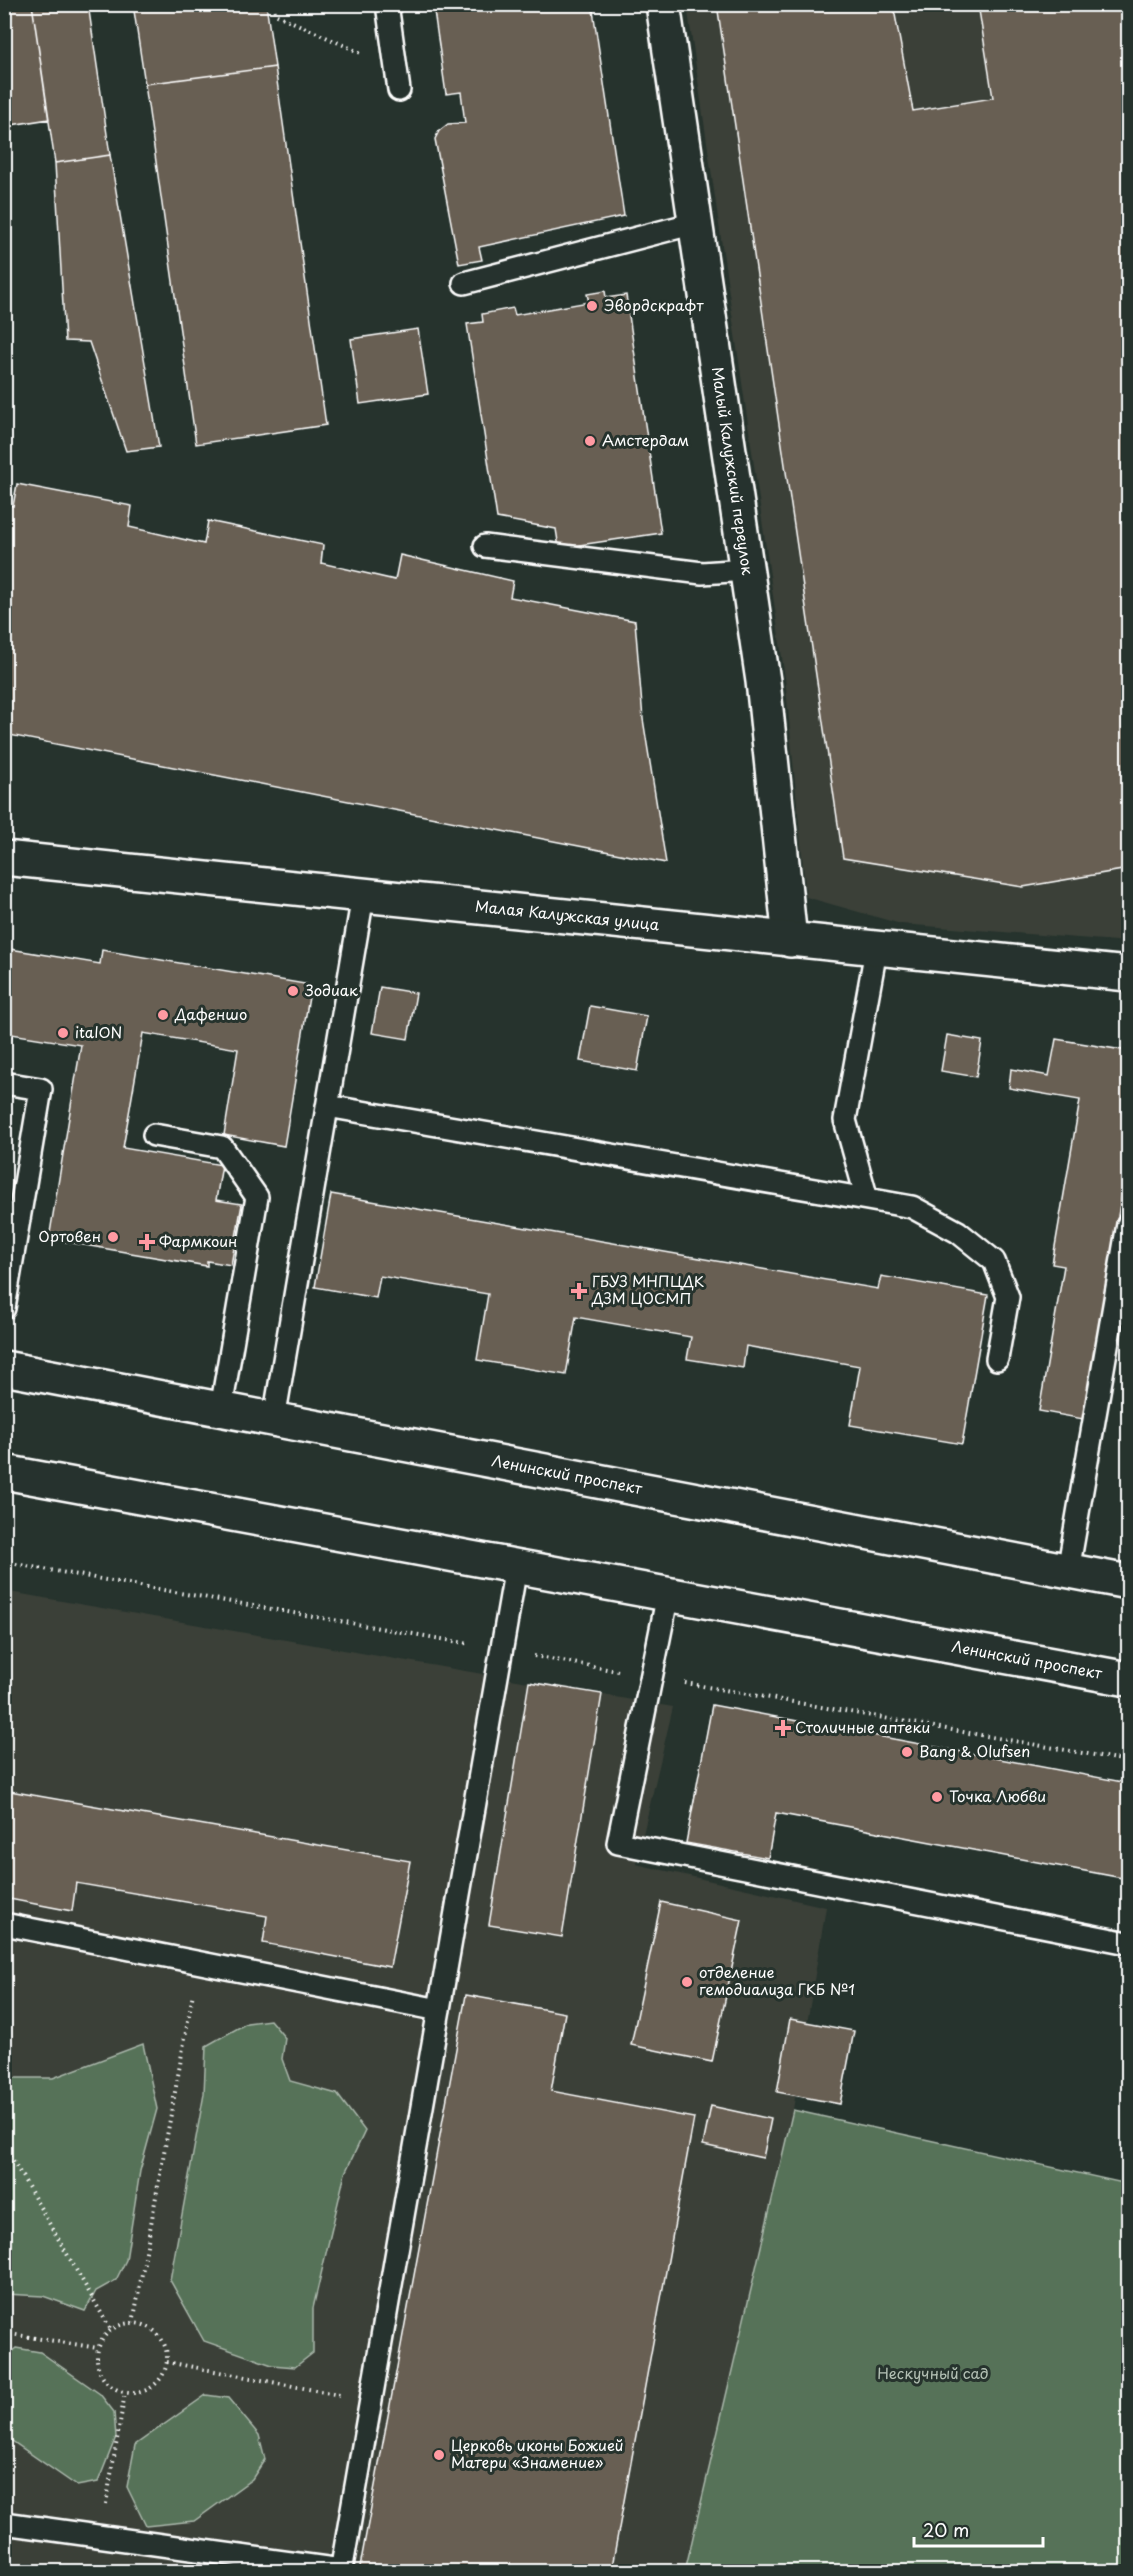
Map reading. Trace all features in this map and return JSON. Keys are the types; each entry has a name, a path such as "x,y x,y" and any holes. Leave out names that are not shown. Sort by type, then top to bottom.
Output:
{"main road":[{"name":"Малый Калужский переулок","path":"663,4 763,681 790,940"},
{"name":"Малая Калужская улица","path":"4,858 876,950 1128,974"},
{"name":"Ленинский проспект","path":"4,1368 1128,1582"},
{"name":"Ленинский проспект","path":"4,1472 1128,1679"}],"lane":[{"path":"387,4 399,90"},
{"path":"464,283 695,223"},
{"path":"485,546 702,573 746,570"},
{"path":"274,1419 363,896"},
{"path":"867,1199 845,1120 876,950"},
{"path":"4,1083 41,1089 4,1308"},
{"path":"327,1106 912,1207 958,1232 994,1261 1008,1297 997,1359"},
{"path":"154,1135 222,1148 257,1197 221,1409"},
{"path":"1068,1570 1128,1224"},
{"path":"4,2523 341,2571 516,1567"},
{"path":"668,1594 618,1843 1128,1943"},
{"path":"652,1677 657,1649"},
{"path":"4,1924 439,2010"}],"path":[{"path":"274,4 275,14 396,69"},
{"path":"4,1562 1128,1761"},
{"path":"133,2323 199,1963"},
{"path":"4,2145 111,2330"},
{"path":"133,2323 144,2325 162,2339 167,2362 157,2383 148,2390 136,2393 125,2392 114,2389 105,2381 97,2360 98,2348 103,2338 111,2330 133,2323"},
{"path":"4,2333 98,2348"},
{"path":"167,2362 371,2401"},
{"path":"100,2536 125,2392"}],"shaded area":[{"path":"687,5 1128,5 1128,942 901,924 806,897 785,678"},
{"path":"4,1591 673,1707 636,1864 826,1907 793,2110 685,2571 5,2571"}],"green space":[{"path":"270,2020 285,2038 282,2059 290,2081 337,2094 365,2131 345,2173 313,2308 313,2353 295,2367 272,2365 204,2341 170,2280 204,2094 206,2046 247,2023"},
{"path":"143,2044 157,2109 140,2171 126,2260 116,2280 96,2291 85,2311 43,2296 5,2294 5,2083 9,2078 53,2078"},
{"name":"Нескучный сад","path":"793,2110 1128,2184 1128,2571 685,2571"},
{"path":"16,2348 40,2352 100,2394 114,2412 116,2437 98,2482 77,2486 5,2436 5,2357"},
{"path":"206,2395 228,2398 259,2435 265,2459 252,2479 194,2521 146,2526 127,2487 135,2445"}],"building":[{"path":"4,4 32,4 49,119 4,126"},
{"path":"32,4 88,4 110,155 55,163"},
{"path":"133,4 266,4 275,67 145,84"},
{"path":"433,4 592,4 624,216 479,247 482,260 459,264 435,139 439,131 448,124 465,123 461,92 446,94"},
{"path":"717,4 893,4 913,111 993,98 978,4 1121,4 1128,52 1128,869 1023,887 843,858"},
{"path":"275,67 326,425 196,444 145,84"},
{"path":"110,155 159,447 126,451 89,342 65,341 55,163"},
{"path":"605,291 606,298 626,295 661,533 559,548 556,529 497,518 467,324 483,322 482,314 513,308 515,315 589,302 587,294"},
{"path":"418,329 428,394 360,404 351,339"},
{"path":"17,484 132,506 129,527 204,544 208,521 323,545 321,563 395,580 400,555 513,581 510,597 635,621 643,719 666,863 4,734 4,504 13,506"},
{"path":"4,948 100,964 102,950 311,985 284,1146 224,1135 238,1049 143,1033 123,1148 222,1165 216,1200 242,1204 231,1265 207,1261 207,1266 49,1239 81,1045 12,1034 7,1064 4,1064"},
{"path":"380,987 416,993 408,1039 372,1033"},
{"path":"590,1006 647,1016 637,1071 580,1061"},
{"path":"947,1035 982,1041 976,1077 941,1071"},
{"path":"1056,1039 1128,1051 1128,1158 1083,1419 1039,1411 1064,1266 1052,1264 1080,1100 1009,1088 1011,1069 1049,1076"},
{"path":"331,1194 878,1289 881,1276 988,1295 962,1444 850,1425 860,1366 746,1346 743,1368 687,1359 691,1337 576,1317 566,1375 477,1360 488,1294 380,1276 376,1298 315,1287"},
{"path":"529,1682 602,1694 562,1937 489,1925"},
{"path":"712,1705 1128,1783 1128,1879 776,1813 768,1858 686,1843"},
{"path":"4,1790 410,1861 390,1967 263,1943 267,1916 76,1883 72,1911 4,1898"},
{"name":"отделение гемодиализа ГКБ №1","path":"661,1902 742,1920 712,2062 631,2045"},
{"path":"466,1995 565,2013 551,2091 694,2118 611,2572 359,2572"},
{"path":"790,2019 854,2031 840,2104 777,2092"},
{"path":"711,2106 771,2119 763,2158 703,2145"}],"place":[{"name":"Эвордскрафт","path":"592,306"},
{"name":"Амстердам","path":"590,441"},
{"name":"Зодиак","path":"293,991"},
{"name":"Дафеншо","path":"163,1015"},
{"name":"italON","path":"63,1033"},
{"name":"Ортовен","path":"113,1237"},
{"name":"Фармкоин","path":"147,1242"},
{"name":"ГБУЗ МНПЦДК ДЗМ ЦОСМП","path":"579,1291"},
{"name":"Столичные аптеки","path":"783,1728"},
{"name":"Bang & Olufsen","path":"907,1752"},
{"name":"Точка Любви","path":"937,1797"},
{"name":"отделение гемодиализа ГКБ №1","path":"687,1982"},
{"name":"Церковь иконы Божией Матери «Знамение»","path":"439,2455"}]}
